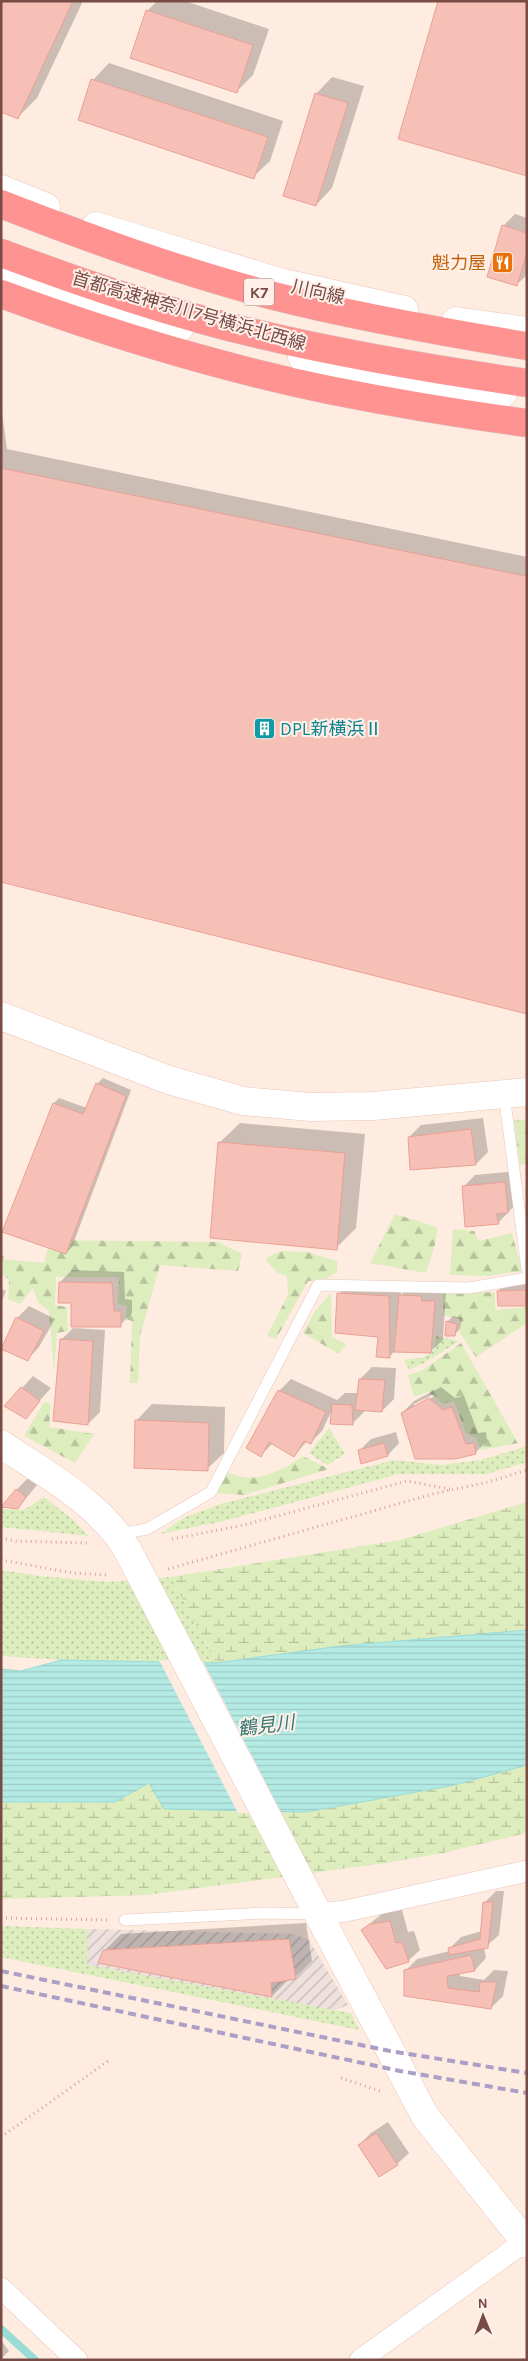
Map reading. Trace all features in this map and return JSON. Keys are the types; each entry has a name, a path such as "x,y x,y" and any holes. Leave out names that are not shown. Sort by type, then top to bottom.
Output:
{"highway":[{"name":"K7","path":"1,204 174,267 273,295 362,316 527,346"},
{"name":"首都高速神奈川7号横浜北西線","path":"1,253 148,303 256,334 362,357 527,383"},
{"path":"1,294 129,337 236,368 327,390 401,404 527,423"}],"street":[{"name":"川向線","path":"1,189 92,225 279,282 431,316 527,331"},
{"path":"1,268 143,317 256,347 350,368 445,385 527,396"},
{"path":"1,1016 169,1080 243,1101 311,1107 373,1106 515,1094"},
{"path":"1,1444 101,1515 113,1543 312,1904 413,2096 448,2147 526,2242 360,2360"},
{"path":"312,1904 346,1912 527,1871"},
{"path":"1,2288 76,2360"}],"lane":[{"path":"515,1094 527,1269"},
{"path":"113,1543 147,1529 211,1492 318,1285 469,1288 527,1278"},
{"path":"125,1920 266,1913 312,1904"}],"path":[{"path":"160,1570 527,1470"},
{"path":"163,1538 171,1539 244,1525 407,1481 453,1489"},
{"path":"1,1538 16,1541 113,1543"},
{"path":"1,1560 74,1573 114,1574"},
{"path":"1,1918 125,1920"},
{"path":"1,2137 108,2061"},
{"path":"341,2078 388,2094 413,2096"}],"shaded area":[{"path":"88,1929 294,1934 309,1940 348,2005 330,2012 87,1965"}],"green space":[{"path":"527,1119 527,1164 520,1165 514,1121"},
{"path":"395,1214 437,1227 436,1241 426,1273 370,1263"},
{"path":"453,1229 474,1231 479,1241 512,1233 522,1271 489,1276 450,1275"},
{"path":"50,1240 218,1242 242,1254 238,1271 160,1265 140,1336 138,1383 130,1383 132,1321 126,1319 127,1306 118,1304 119,1277 56,1277 55,1305 67,1307 68,1331 57,1333 54,1373 49,1311 38,1302 33,1288 20,1304 8,1299 9,1280 1,1273 3,1259 44,1263"},
{"path":"280,1251 307,1252 337,1261 337,1272 324,1280 308,1281 276,1339 267,1336 288,1295 287,1276 277,1273 265,1259"},
{"path":"495,1292 495,1310 527,1307 527,1323 476,1357 460,1333 460,1319 443,1315 443,1294"},
{"path":"331,1293 332,1337 346,1344 339,1354 303,1333 315,1311"},
{"path":"436,1336 460,1341 409,1370 404,1360 424,1357 434,1350"},
{"path":"461,1343 518,1443 481,1450 476,1438 466,1433 454,1401 443,1404 428,1392 414,1397 408,1375 421,1371"},
{"path":"44,1402 51,1404 49,1427 94,1434 75,1463 24,1436"},
{"path":"329,1428 345,1454 327,1465 309,1453"},
{"path":"527,1446 527,1462 487,1474 399,1474 220,1522 160,1534 185,1517 221,1504 394,1460 441,1465 481,1460"},
{"path":"303,1456 329,1469 244,1495 214,1493 227,1472 243,1477 258,1477 283,1468"},
{"path":"44,1497 72,1519 89,1536 1,1527 1,1509 24,1510"},
{"path":"527,1502 527,1630 340,1646 216,1663 171,1577 400,1540"},
{"path":"1,1570 39,1576 109,1582 171,1577 216,1663 61,1660 1,1656"},
{"path":"527,1765 527,1832 522,1834 443,1853 386,1863 147,1895 1,1899 1,1802 115,1802 150,1783 306,1812 455,1785"},
{"path":"1,1926 88,1929 87,1965 351,2013 359,2030 1,1957"}],"water":[{"name":"鶴見川","path":"527,1630 527,1765 455,1785 306,1812 164,1809 149,1783 115,1802 1,1802 1,1669 21,1671 61,1660 216,1663 340,1646"}],"pier":[{"path":"159,1660 203,1661 282,1814 238,1813"}],"building":[{"path":"1,1 73,1 18,119 1,112"},
{"path":"438,1 527,1 527,176 398,139"},
{"path":"146,10 253,45 237,93 130,58"},
{"path":"91,79 268,137 254,179 78,120"},
{"path":"315,93 348,103 316,206 283,196"},
{"path":"502,225 527,233 527,252 517,286 487,277"},
{"name":"DPL新横浜Ⅱ","path":"1,468 525,576 527,574 527,1014 1,882"},
{"path":"96,1083 126,1096 66,1254 2,1232 53,1103 83,1114"},
{"path":"471,1129 476,1165 410,1170 408,1137"},
{"path":"218,1142 345,1153 337,1250 210,1238"},
{"path":"505,1182 508,1213 496,1214 499,1224 465,1227 462,1186"},
{"path":"59,1282 112,1283 114,1311 121,1311 121,1327 71,1327 71,1303 58,1303"},
{"path":"526,1290 526,1306 498,1306 497,1291"},
{"path":"337,1293 389,1296 390,1358 376,1357 378,1337 335,1333"},
{"path":"399,1295 421,1296 422,1301 435,1301 431,1353 394,1352"},
{"path":"16,1317 44,1331 28,1361 1,1349"},
{"path":"446,1321 457,1324 455,1336 445,1336"},
{"path":"60,1339 93,1341 88,1425 53,1421"},
{"path":"359,1379 385,1380 382,1412 355,1410"},
{"path":"21,1387 40,1401 26,1419 4,1406"},
{"path":"278,1390 326,1412 311,1444 304,1441 294,1457 269,1442 261,1457 246,1448"},
{"path":"429,1398 443,1410 452,1407 466,1444 474,1443 476,1454 455,1459 415,1459 401,1413"},
{"path":"332,1404 352,1405 353,1425 330,1424"},
{"path":"135,1420 209,1423 208,1471 134,1468"},
{"path":"384,1443 388,1456 361,1464 358,1450"},
{"path":"16,1489 26,1497 18,1509 1,1507"},
{"path":"483,1902 493,1902 488,1948 449,1955 448,1948 480,1939"},
{"path":"390,1921 396,1943 402,1942 409,1962 386,1969 361,1930 370,1924"},
{"path":"289,1939 296,1979 271,1983 272,1997 98,1963 103,1950"},
{"path":"471,1955 475,1971 447,1976 448,1988 479,1992 480,1982 497,1982 491,2009 404,1996 404,1970"},
{"path":"376,2133 398,2165 379,2177 358,2145"}],"waterway":[{"path":"1,2329 35,2360"}],"railway":[{"path":"1,1971 390,2051 527,2073"},
{"path":"1,1986 400,2071 527,2093"}],"place":[{"name":"魁力屋","path":"502,263"},
{"name":"DPL新横浜Ⅱ","path":"264,729"}]}
